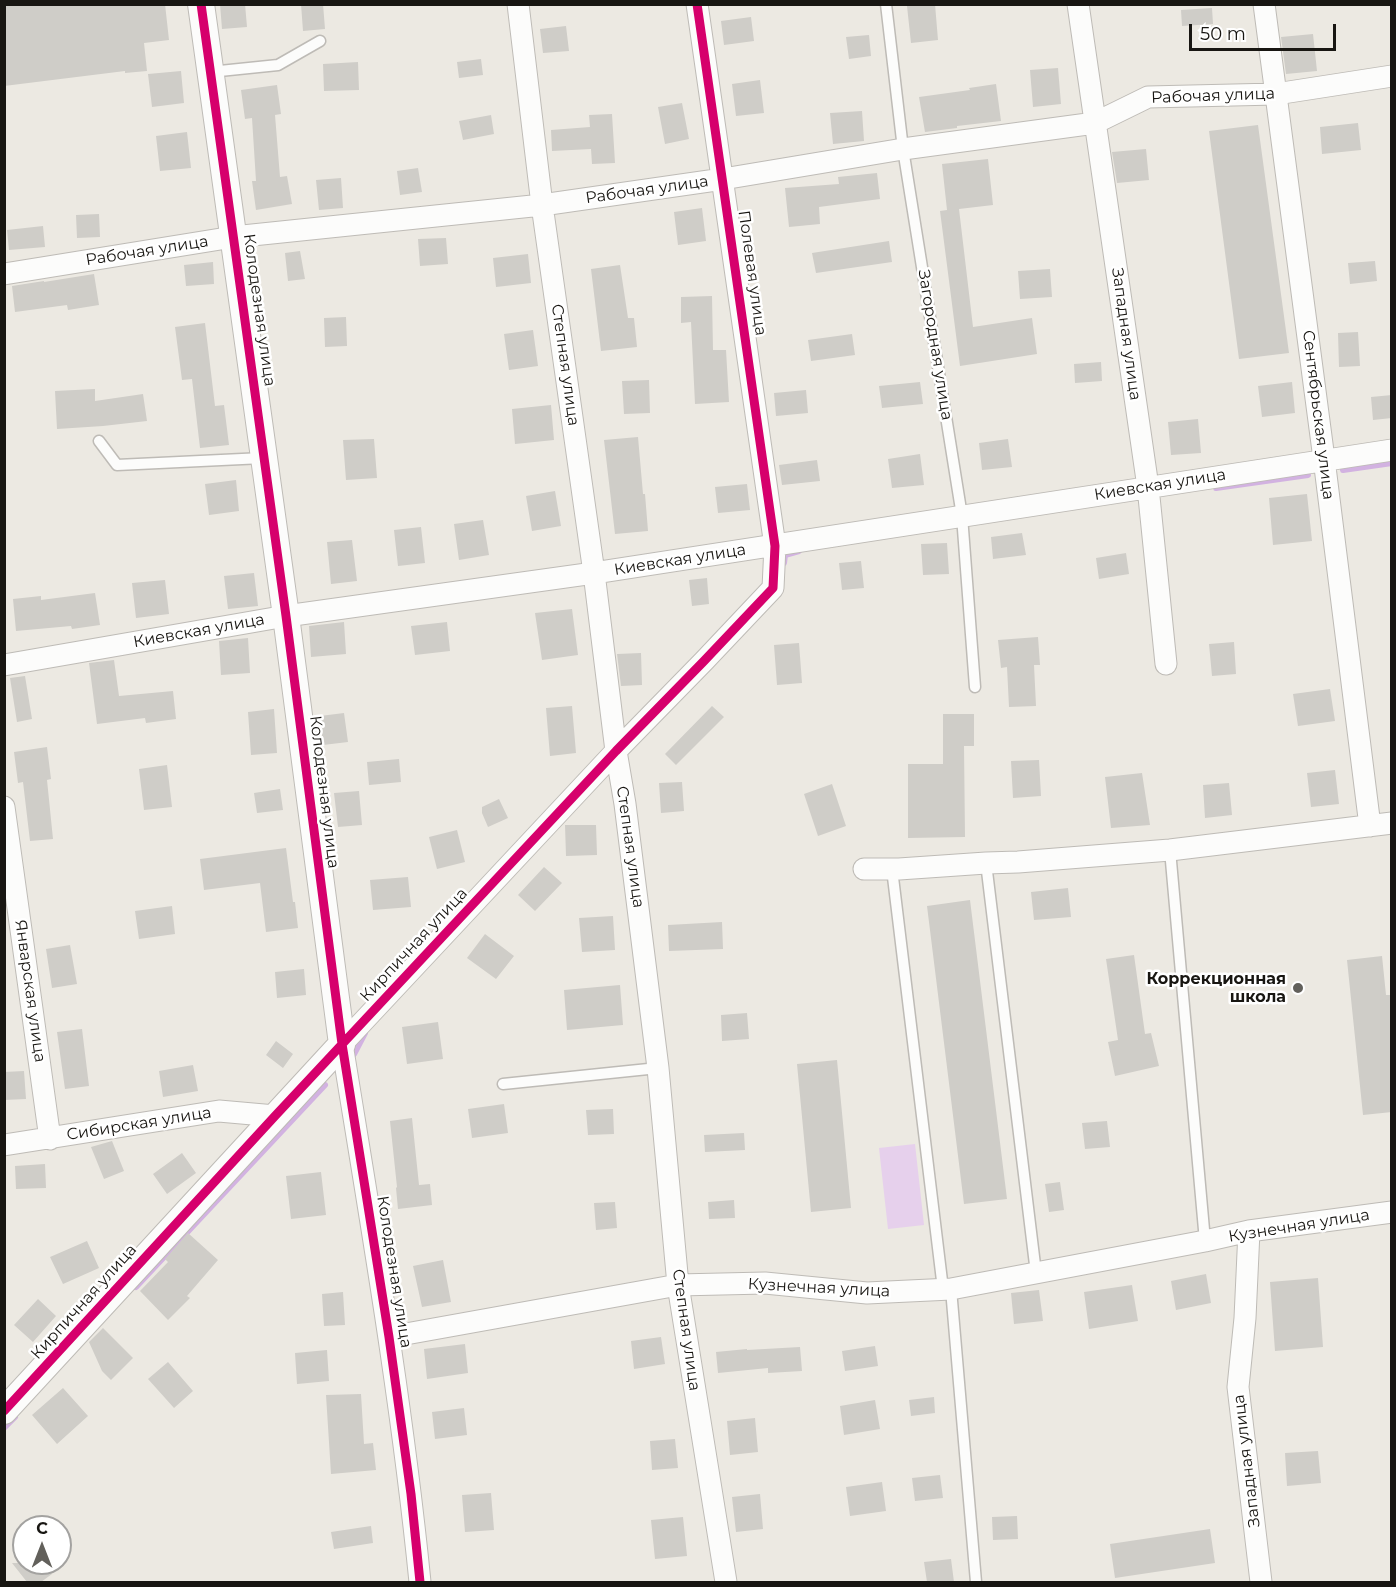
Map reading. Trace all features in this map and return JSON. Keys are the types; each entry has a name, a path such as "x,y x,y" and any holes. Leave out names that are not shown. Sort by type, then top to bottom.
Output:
{"street":[{"name":"Колодезная улица","path":"201,4 286,616 342,1044 389,1337 411,1494 420,1582"},
{"name":"Степная улица","path":"518,4 542,205 594,573 658,1068 678,1285 726,1582"},
{"name":"Полевая улица","path":"697,4 775,546"},
{"name":"Западная улица","path":"1078,4 1148,487 1166,664"},
{"name":"Сентябрьская улица","path":"1264,4 1370,826"},
{"name":"Рабочая улица","path":"4,274 233,237 542,205 723,179 903,149 1095,123 1148,97 1276,94 1392,76"},
{"name":"Киевская улица","path":"4,665 286,616 775,546 1392,450"},
{"name":"Кирпичная улица","path":"4,1412 274,1116 616,751 773,588 775,546"},
{"name":"Январская улица","path":"4,807 50,1139"},
{"path":"864,868 1018,862 1170,850 1392,824"},
{"name":"Сибирская улица","path":"4,1145 219,1111 274,1116"},
{"name":"Кузнечная улица","path":"389,1337 678,1285 765,1283 867,1293 947,1289 1205,1242 1249,1231 1392,1212"},
{"name":"Западная улица","path":"1249,1231 1245,1318 1238,1387 1258,1582"}],"lane":[{"name":"Загородная улица","path":"886,4 903,149 962,516 975,687"},
{"path":"210,72 278,65 320,41"},
{"path":"99,441 117,465 264,458"},
{"path":"1170,850 1205,1242"},
{"path":"986,863 1036,1273"},
{"path":"892,868 947,1289 976,1582"},
{"path":"503,1084 658,1068"}],"shaded area":[{"path":"915,1144 924,1225 888,1229 879,1148"}],"building":[{"path":"4,4 165,4 169,40 144,43 147,71 125,73 125,71 4,86"},
{"path":"220,4 245,4 247,27 222,29"},
{"path":"301,4 323,4 325,29 303,31"},
{"path":"935,4 938,40 911,43 907,6"},
{"path":"1212,8 1213,24 1182,26 1181,10"},
{"path":"751,17 754,41 724,45 721,21"},
{"path":"566,26 569,51 543,53 540,29"},
{"path":"1313,34 1317,71 1286,74 1281,37"},
{"path":"869,35 871,56 849,59 846,37"},
{"path":"481,59 483,75 459,78 457,62"},
{"path":"358,62 359,90 324,91 323,64"},
{"path":"1058,68 1061,104 1033,107 1030,70"},
{"path":"181,71 184,103 152,107 148,74"},
{"path":"760,80 764,113 736,116 732,84"},
{"path":"996,84 1001,121 925,132 919,97"},
{"path":"277,85 281,114 275,115 280,177 287,176 292,204 256,210 252,181 256,181 252,118 245,119 241,90"},
{"path":"682,103 689,139 665,144 658,107"},
{"path":"862,111 864,141 833,144 830,113"},
{"path":"612,114 615,163 592,164 591,149 552,151 551,130 590,127 589,115"},
{"path":"491,115 494,134 463,140 459,121"},
{"path":"1358,123 1361,150 1322,154 1320,127"},
{"path":"1258,125 1289,353 1239,359 1209,131"},
{"path":"187,132 191,168 160,171 156,136"},
{"path":"1146,149 1149,180 1117,183 1112,152"},
{"path":"988,159 993,205 959,209 973,327 1032,318 1037,354 960,366 940,211 947,210 942,164"},
{"path":"418,168 422,192 400,195 397,171"},
{"path":"877,173 880,199 819,207 820,224 789,227 785,188 839,184 838,177"},
{"path":"341,178 343,208 319,210 316,180"},
{"path":"702,208 706,241 678,245 674,212"},
{"path":"99,214 100,237 77,238 76,215"},
{"path":"43,226 45,247 9,250 7,230"},
{"path":"446,238 448,264 420,266 418,239"},
{"path":"889,241 892,262 816,273 812,253"},
{"path":"300,251 305,279 288,281 285,253"},
{"path":"528,254 531,283 496,287 493,258"},
{"path":"1375,261 1377,281 1350,284 1348,263"},
{"path":"213,262 214,284 186,286 184,265"},
{"path":"620,265 628,318 634,318 637,347 601,351 591,269"},
{"path":"1050,269 1052,297 1020,299 1018,271"},
{"path":"94,274 99,305 68,310 67,305 15,312 12,286"},
{"path":"712,296 713,350 726,350 729,402 695,404 691,322 681,323 681,297"},
{"path":"346,317 347,346 325,347 324,318"},
{"path":"205,323 215,406 224,405 229,445 200,448 192,379 182,380 175,327"},
{"path":"533,330 538,366 509,370 504,334"},
{"path":"1358,332 1360,366 1339,367 1338,333"},
{"path":"852,334 855,355 811,361 808,340"},
{"path":"1101,362 1102,381 1075,383 1074,364"},
{"path":"649,380 650,413 624,414 622,381"},
{"path":"920,382 923,404 882,408 879,386"},
{"path":"1292,382 1295,413 1262,417 1258,386"},
{"path":"95,389 95,401 143,394 147,421 57,429 55,391"},
{"path":"806,390 808,413 776,416 774,393"},
{"path":"1392,395 1392,418 1373,420 1371,397"},
{"path":"551,405 554,440 515,444 512,409"},
{"path":"1198,419 1201,453 1171,455 1168,422"},
{"path":"638,437 648,531 615,534 604,440"},
{"path":"374,439 377,478 346,480 343,440"},
{"path":"1008,439 1012,467 982,470 979,443"},
{"path":"920,454 924,485 892,488 888,459"},
{"path":"817,460 820,481 782,485 779,465"},
{"path":"236,480 239,511 209,515 205,484"},
{"path":"747,484 750,510 718,513 715,487"},
{"path":"555,491 561,526 532,531 526,496"},
{"path":"1307,494 1312,541 1273,545 1269,498"},
{"path":"483,520 489,555 459,560 454,524"},
{"path":"421,527 425,563 398,566 394,530"},
{"path":"1022,533 1026,555 993,559 991,537"},
{"path":"352,540 357,581 331,584 327,542"},
{"path":"947,543 949,574 923,575 921,544"},
{"path":"1126,553 1129,574 1099,579 1096,558"},
{"path":"861,561 864,588 842,590 839,563"},
{"path":"254,573 258,606 228,609 224,576"},
{"path":"707,578 709,604 692,606 689,580"},
{"path":"165,580 169,614 136,618 132,583"},
{"path":"95,593 100,625 72,629 71,626 16,631 13,599 41,596 41,600"},
{"path":"572,609 578,655 542,660 535,613"},
{"path":"344,622 346,654 311,657 309,626"},
{"path":"447,622 450,651 415,655 411,626"},
{"path":"1038,637 1040,665 1034,665 1036,706 1009,707 1007,667 1001,668 998,640"},
{"path":"248,638 250,673 221,675 219,641"},
{"path":"1234,642 1236,674 1212,676 1209,644"},
{"path":"799,643 802,683 777,685 774,645"},
{"path":"641,653 642,685 621,686 617,654"},
{"path":"114,660 119,696 173,691 176,719 146,723 145,718 97,724 89,663"},
{"path":"25,676 32,719 17,722 10,678"},
{"path":"1330,689 1335,721 1298,726 1293,694"},
{"path":"572,706 576,753 550,756 546,708"},
{"path":"712,706 724,717 676,765 665,754"},
{"path":"274,709 277,753 251,755 248,712"},
{"path":"344,713 348,742 323,745 320,716"},
{"path":"943,714 974,714 974,746 964,746 965,837 908,838 908,764 943,764"},
{"path":"47,747 51,779 47,780 53,839 30,841 23,782 18,783 14,752"},
{"path":"399,759 401,782 369,785 367,762"},
{"path":"1039,760 1041,796 1013,798 1011,761"},
{"path":"167,765 172,807 144,810 139,769"},
{"path":"1335,770 1339,804 1311,807 1307,773"},
{"path":"1142,773 1150,825 1111,828 1105,777"},
{"path":"682,782 684,811 661,813 659,783"},
{"path":"1229,783 1232,815 1205,818 1203,785"},
{"path":"832,784 846,826 818,836 804,794"},
{"path":"280,789 283,810 257,813 254,793"},
{"path":"359,791 362,825 338,827 334,793"},
{"path":"499,799 508,818 488,827 482,807"},
{"path":"565,825 596,825 597,855 566,856"},
{"path":"457,830 465,862 437,869 429,837"},
{"path":"286,848 298,928 266,932 260,883 204,890 200,859"},
{"path":"544,867 562,883 535,911 518,895"},
{"path":"408,877 411,907 373,910 370,880"},
{"path":"1068,888 1071,917 1034,920 1031,892"},
{"path":"970,900 1007,1199 964,1204 927,906"},
{"path":"172,906 175,934 139,939 135,911"},
{"path":"613,916 615,950 582,952 579,918"},
{"path":"722,922 723,949 669,951 668,925"},
{"path":"485,934 514,956 496,979 467,958"},
{"path":"70,945 77,984 52,988 46,949"},
{"path":"1134,955 1145,1034 1151,1033 1159,1066 1115,1076 1108,1042 1118,1040 1106,959"},
{"path":"1382,956 1386,995 1392,995 1392,1112 1363,1115 1347,960"},
{"path":"304,969 306,995 277,998 275,972"},
{"path":"620,985 623,1025 567,1030 564,990"},
{"path":"747,1013 749,1039 722,1041 721,1015"},
{"path":"438,1022 443,1059 407,1064 402,1027"},
{"path":"82,1029 89,1086 65,1089 57,1032"},
{"path":"276,1041 293,1054 283,1068 266,1055"},
{"path":"837,1060 851,1208 811,1212 797,1064"},
{"path":"193,1065 198,1091 163,1097 159,1071"},
{"path":"24,1071 26,1099 4,1100 4,1072"},
{"path":"504,1104 508,1133 472,1138 468,1109"},
{"path":"613,1109 614,1134 588,1135 586,1110"},
{"path":"412,1118 419,1185 430,1184 432,1205 398,1209 390,1121"},
{"path":"1107,1121 1110,1147 1085,1149 1082,1123"},
{"path":"744,1133 745,1150 705,1152 704,1135"},
{"path":"112,1141 124,1171 104,1179 91,1147"},
{"path":"182,1153 196,1173 167,1194 153,1174"},
{"path":"45,1164 46,1188 16,1189 15,1166"},
{"path":"321,1172 326,1215 291,1219 286,1176"},
{"path":"1060,1182 1064,1210 1049,1212 1045,1184"},
{"path":"734,1200 735,1218 709,1219 708,1202"},
{"path":"615,1202 617,1228 596,1230 594,1203"},
{"path":"188,1233 218,1260 187,1296 190,1298 168,1320 140,1291 168,1262 165,1259"},
{"path":"87,1241 99,1268 63,1284 50,1257"},
{"path":"443,1260 451,1302 422,1307 413,1266"},
{"path":"1206,1274 1211,1303 1176,1310 1171,1281"},
{"path":"1318,1278 1323,1347 1275,1351 1270,1282"},
{"path":"1132,1285 1138,1321 1089,1329 1084,1292"},
{"path":"1039,1290 1043,1321 1014,1324 1011,1293"},
{"path":"343,1292 345,1325 324,1326 322,1294"},
{"path":"38,1299 56,1316 33,1342 14,1325"},
{"path":"103,1328 133,1358 111,1380 102,1371 89,1342"},
{"path":"661,1337 665,1364 634,1369 631,1341"},
{"path":"465,1344 468,1373 427,1379 424,1349"},
{"path":"875,1346 878,1366 845,1371 842,1351"},
{"path":"800,1347 802,1371 768,1373 768,1368 718,1373 716,1352"},
{"path":"327,1350 329,1381 297,1384 295,1353"},
{"path":"168,1362 193,1391 174,1408 148,1379"},
{"path":"63,1388 88,1416 57,1444 32,1415"},
{"path":"361,1394 364,1444 373,1443 376,1470 331,1474 326,1395"},
{"path":"934,1397 935,1413 911,1416 909,1400"},
{"path":"875,1400 880,1429 844,1435 840,1406"},
{"path":"464,1408 467,1435 435,1439 432,1412"},
{"path":"755,1418 758,1452 730,1455 727,1421"},
{"path":"675,1439 678,1468 652,1470 650,1441"},
{"path":"1318,1451 1321,1483 1287,1486 1285,1453"},
{"path":"940,1475 943,1498 915,1501 912,1478"},
{"path":"882,1482 886,1511 850,1516 846,1487"},
{"path":"491,1493 494,1530 465,1532 462,1495"},
{"path":"760,1494 763,1529 736,1532 732,1497"},
{"path":"1017,1516 1018,1539 993,1540 992,1517"},
{"path":"683,1517 687,1556 655,1559 651,1520"},
{"path":"371,1526 373,1543 334,1549 331,1532"},
{"path":"1210,1529 1215,1563 1115,1578 1110,1544"},
{"path":"951,1559 954,1582 927,1582 924,1562"},
{"path":"21,1575 51,1575 41,1582 27,1582"}],"waterway":[{"path":"1343,470 1392,463"},
{"path":"1216,488 1308,475"},
{"path":"784,563 785,555 799,551"},
{"path":"354,1054 365,1033"},
{"path":"136,1287 325,1085"},
{"path":"4,1428 15,1417"}],"cycle path":[{"path":"201,4 286,616 342,1044 389,1337 411,1494 420,1582"},
{"path":"4,1411 275,1116 616,751 773,588 775,546 697,4"}],"place":[{"name":"Коррекционная школа","path":"1298,988"}]}
